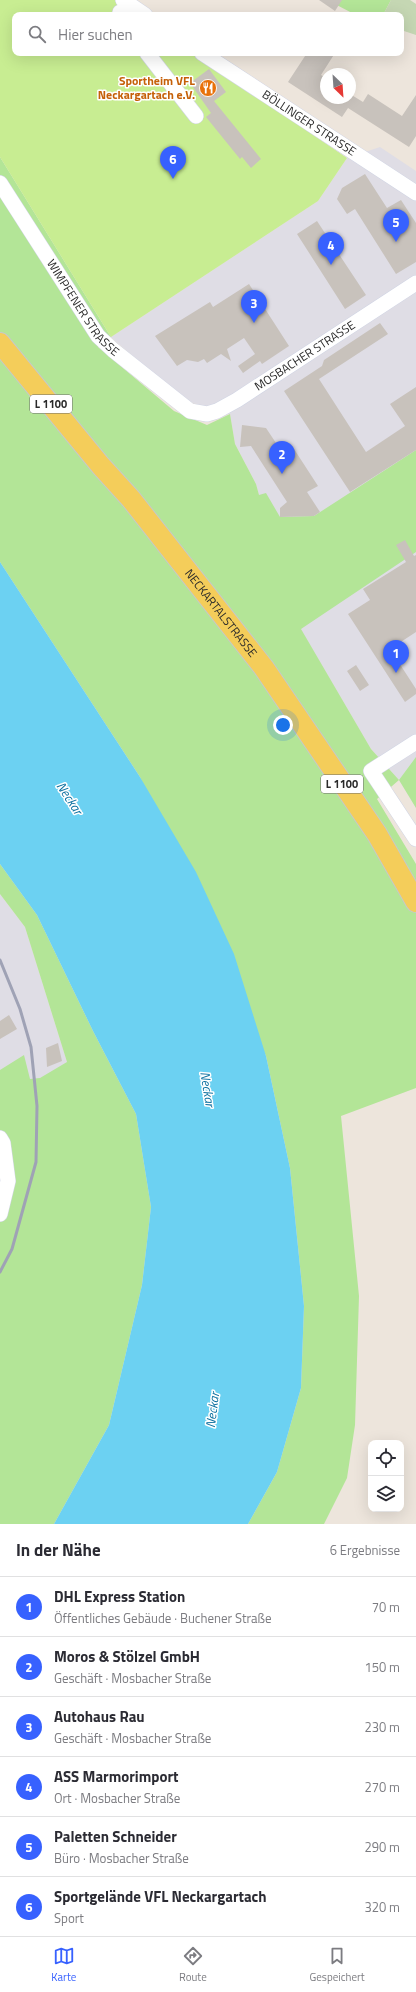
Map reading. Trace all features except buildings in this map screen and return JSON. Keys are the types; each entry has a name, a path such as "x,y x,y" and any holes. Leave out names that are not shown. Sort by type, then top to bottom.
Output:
{"main road":[{"name":"NECKARTALSTRASSE","path":"0,343 131,499 264,668 377,834 416,902"}],"street":[{"path":"121,9 133,12"},
{"path":"149,56 196,116"},
{"name":"BÖLLINGER STRASSE","path":"207,56 416,193"},
{"name":"WIMPFENER STRASSE","path":"0,183 98,336 113,350 190,411"},
{"name":"MOSBACHER STRASSE","path":"190,411 207,414 230,404 416,283"},
{"path":"416,742 371,771 416,839"},
{"path":"0,1138 3,1143 8,1181 0,1214"}],"shaded area":[{"path":"380,147 416,171 416,808 399,780 371,749 290,611 256,484 235,444 230,414 184,400 111,337 318,201 347,158"},
{"path":"0,894 25,927 67,1062 62,1184 0,1330"}],"green space":[{"path":"0,0 116,0 134,12 12,12 12,56 197,56 347,158 318,201 111,337 0,157"},
{"path":"327,0 391,0 385,12 350,12"},
{"path":"391,0 410,0 416,4 416,35 404,31 404,12 385,12"},
{"path":"0,157 111,337 98,347 174,411 207,425 230,414 235,444 256,484 259,495 266,493 280,517 314,516 416,450 416,552 301,629 371,749 399,780 377,799 416,864 416,1088 341,1116 359,1296 355,1425 347,1478 324,1524 248,1524 277,1472 301,1388 304,1306 290,1168 266,1056 140,777 0,562"},
{"path":"416,757 416,808 399,780"},
{"path":"0,864 37,915 93,1031 136,1114 151,1207 142,1285 109,1425 54,1524 0,1524 0,1222 6,1212 5,1142 0,1130 0,1070 24,1055 30,1079 40,1078 67,1062 25,927 0,894"}],"water":[{"name":"Neckar","path":"0,562 140,777 196,872 234,954 266,1056 290,1168 304,1306 301,1388 277,1472 248,1524 54,1524 109,1425 142,1285 151,1207 136,1114 93,1031 37,915 0,864"}],"railway":[{"path":"0,960 20,1009 31,1047 37,1106 36,1162 12,1249 0,1272"}],"place":[{"name":"Sportheim VFL Neckargartach e.V.","path":"208,88"},
{"name":"Sportgelände VFL Neckargartach","path":"173,179"},
{"name":"Paletten Schneider","path":"396,242"},
{"name":"ASS Marmorimport","path":"331,265"},
{"name":"Autohaus Rau","path":"254,323"},
{"name":"Moros & Stölzel GmbH","path":"282,474"},
{"name":"DHL Express Station","path":"396,673"}]}
